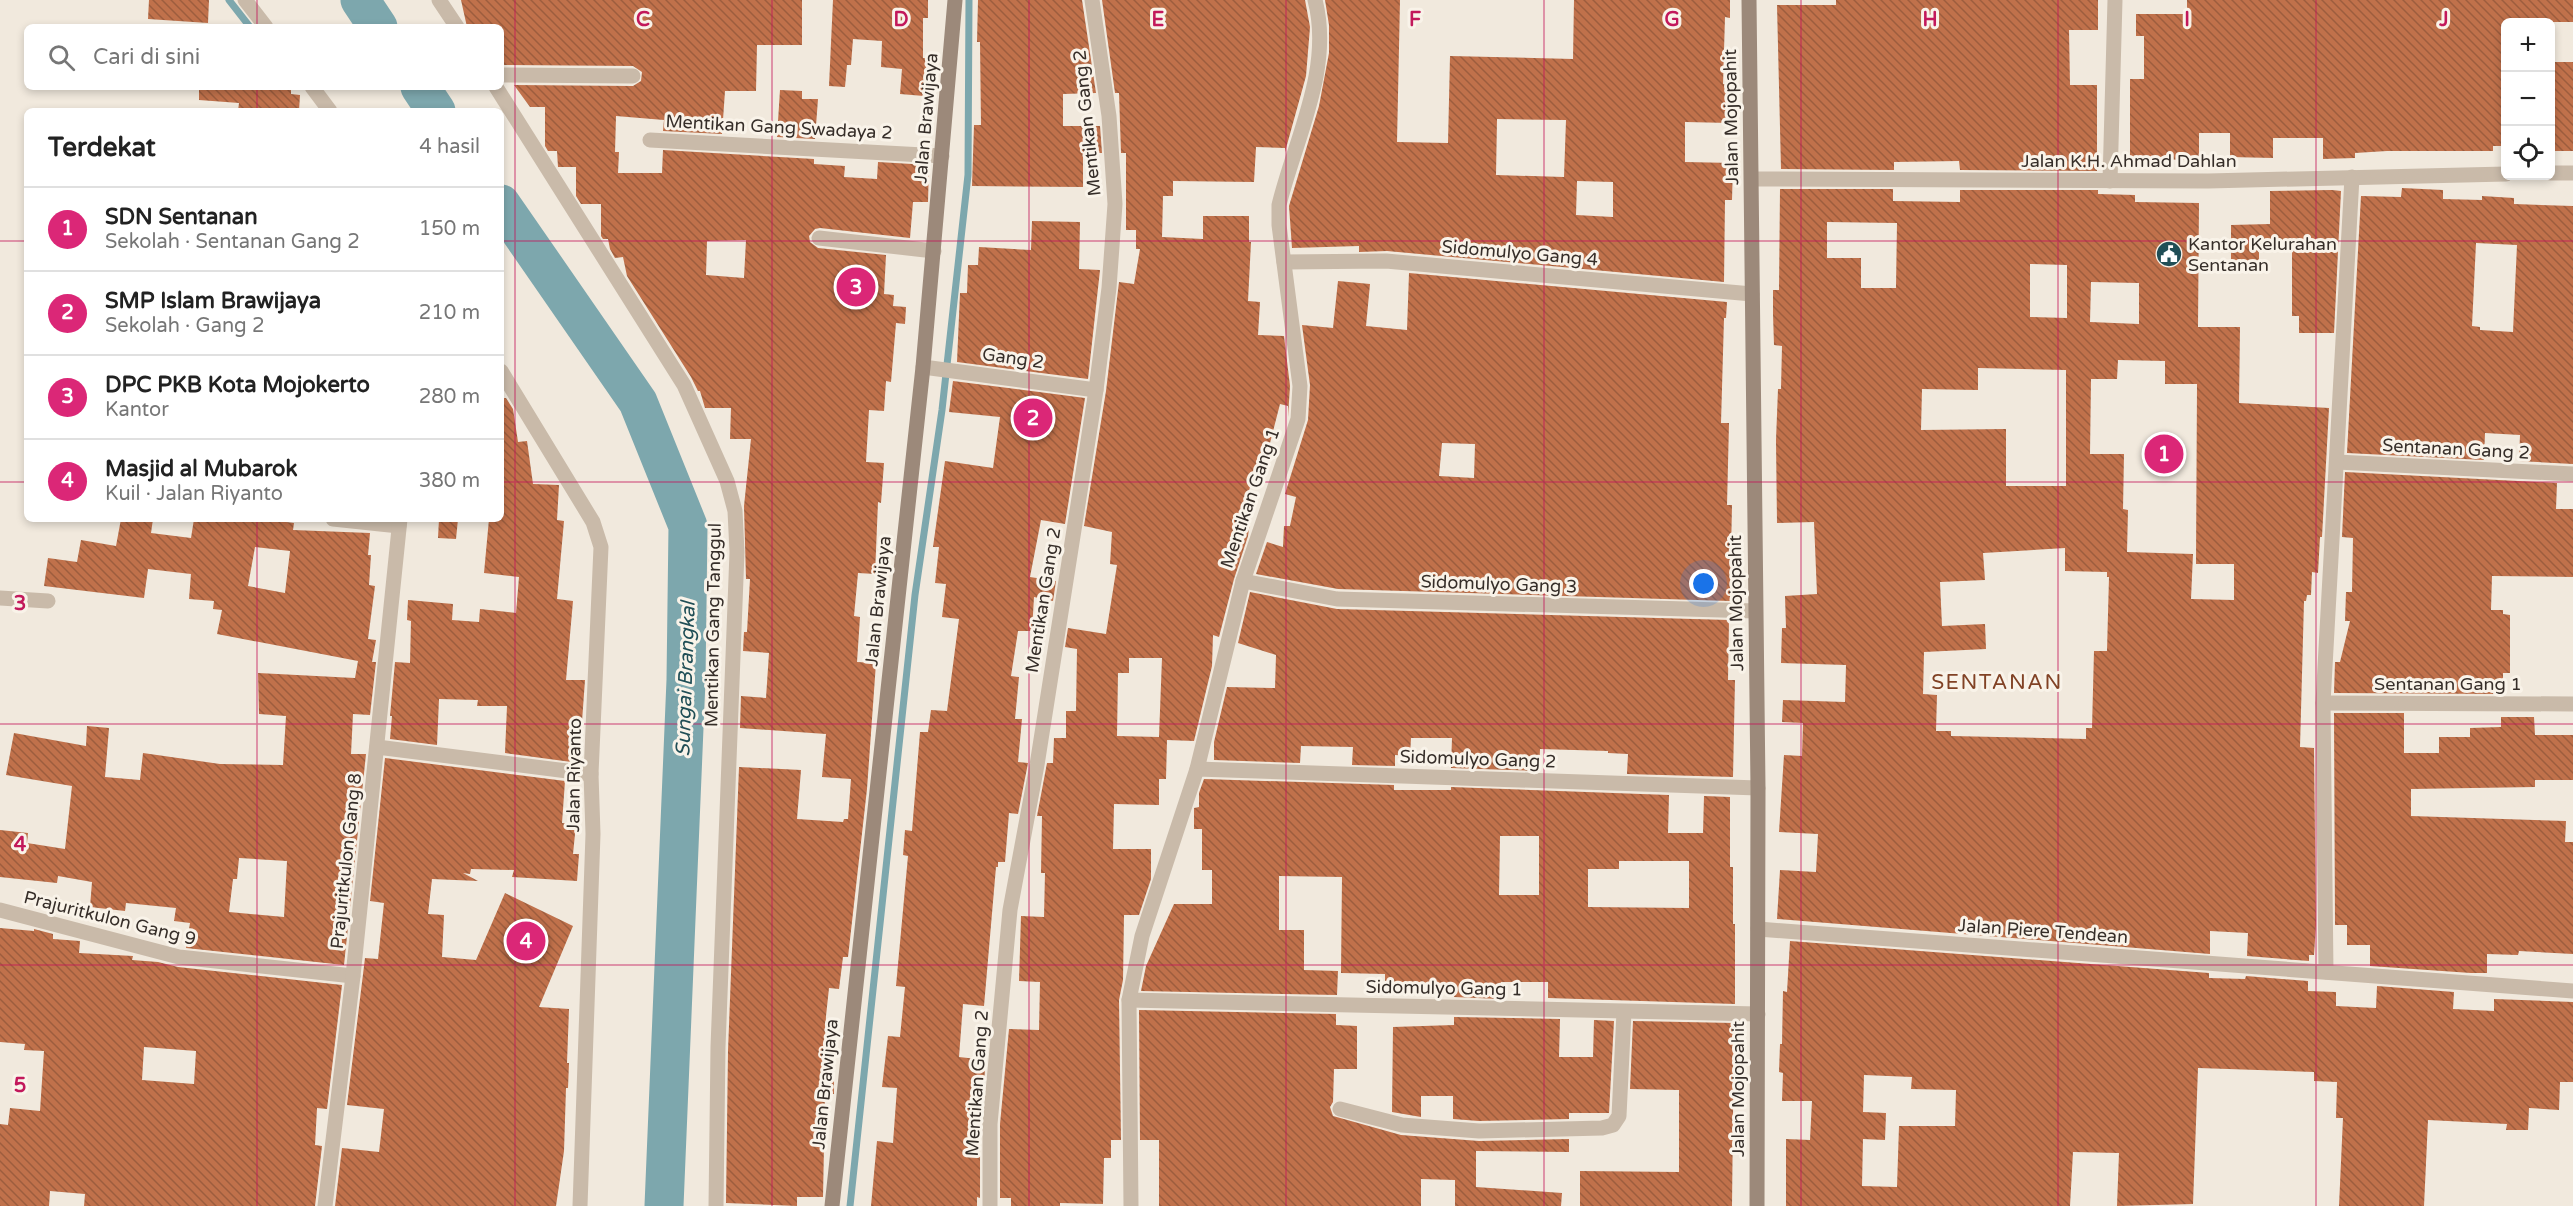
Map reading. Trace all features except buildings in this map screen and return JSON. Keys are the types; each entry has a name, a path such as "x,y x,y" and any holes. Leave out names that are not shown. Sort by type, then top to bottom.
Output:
{"main road":[{"name":"Jalan Brawijaya","path":"832,1206 923,367 955,0"},
{"name":"Jalan Mojopahit","path":"1749,0 1758,788 1757,1206"}],"street":[{"path":"245,0 264,24"},
{"path":"439,0 455,24"},
{"name":"Mentikan Gang 2","path":"990,1206 990,1124 1010,910 1037,765 1096,390 1109,288 1115,204 1109,116 1092,0"},
{"name":"Mentikan Gang 1","path":"1131,1206 1129,1000 1142,936 1197,769 1243,581 1298,419 1300,386 1279,225 1279,205 1317,73 1321,45 1319,15 1315,0"},
{"path":"2110,181 2115,0"},
{"path":"504,75 633,76"},
{"path":"314,90 328,108"},
{"name":"Mentikan Gang Tanggul","path":"498,90 684,385 727,481 735,512 737,552 718,1047 716,1206"},
{"name":"Mentikan Gang Swadaya 2","path":"650,140 942,156"},
{"path":"2555,173 2573,172"},
{"name":"Jalan K.H. Ahmad Dahlan","path":"1752,179 2110,181 2501,174"},
{"path":"2326,972 2323,703 2352,177"},
{"path":"819,238 934,251"},
{"name":"Sidomulyo Gang 4","path":"1284,262 1386,261 1752,294"},
{"name":"Gang 2","path":"923,367 1096,390"},
{"name":"Jalan Riyanto","path":"504,376 593,522 601,548 591,774 592,834 580,1206"},
{"name":"Sentanan Gang 2","path":"2337,462 2573,474"},
{"name":"Prajuritkulon Gang 8","path":"325,1206 353,976 400,522"},
{"name":"Sidomulyo Gang 3","path":"1243,581 1337,599 1755,611"},
{"path":"0,598 48,601"},
{"name":"Sentanan Gang 1","path":"2323,703 2573,704"},
{"path":"377,747 591,774"},
{"name":"Sidomulyo Gang 2","path":"1197,769 1758,788"},
{"name":"Prajuritkulon Gang 9","path":"0,910 179,957 353,976"},
{"name":"Jalan Piere Tendean","path":"1758,929 2573,991"},
{"name":"Sidomulyo Gang 1","path":"1129,1000 1758,1014"},
{"path":"1340,1109 1402,1125 1479,1131 1602,1128 1613,1125 1619,1116 1624,1012"}],"waterway":[{"path":"229,0 248,24"},
{"name":"Sungai Brangkal","path":"360,0 376,24"},
{"path":"850,1206 915,595 942,410 968,175 969,0"},
{"name":"Sungai Brangkal","path":"422,90 434,108"},
{"name":"Sungai Brangkal","path":"504,208 638,402 688,526 686,680 664,1206"}],"place":[{"name":"Kantor Kelurahan Sentanan","path":"2169,254"},
{"name":"DPC PKB Kota Mojokerto","path":"856,287"},
{"name":"SMP Islam Brawijaya","path":"1033,418"},
{"name":"SDN Sentanan","path":"2164,454"},
{"name":"Masjid al Mubarok","path":"526,941"}],"district":[{"name":"SENTANAN","path":"1997,682"}]}
